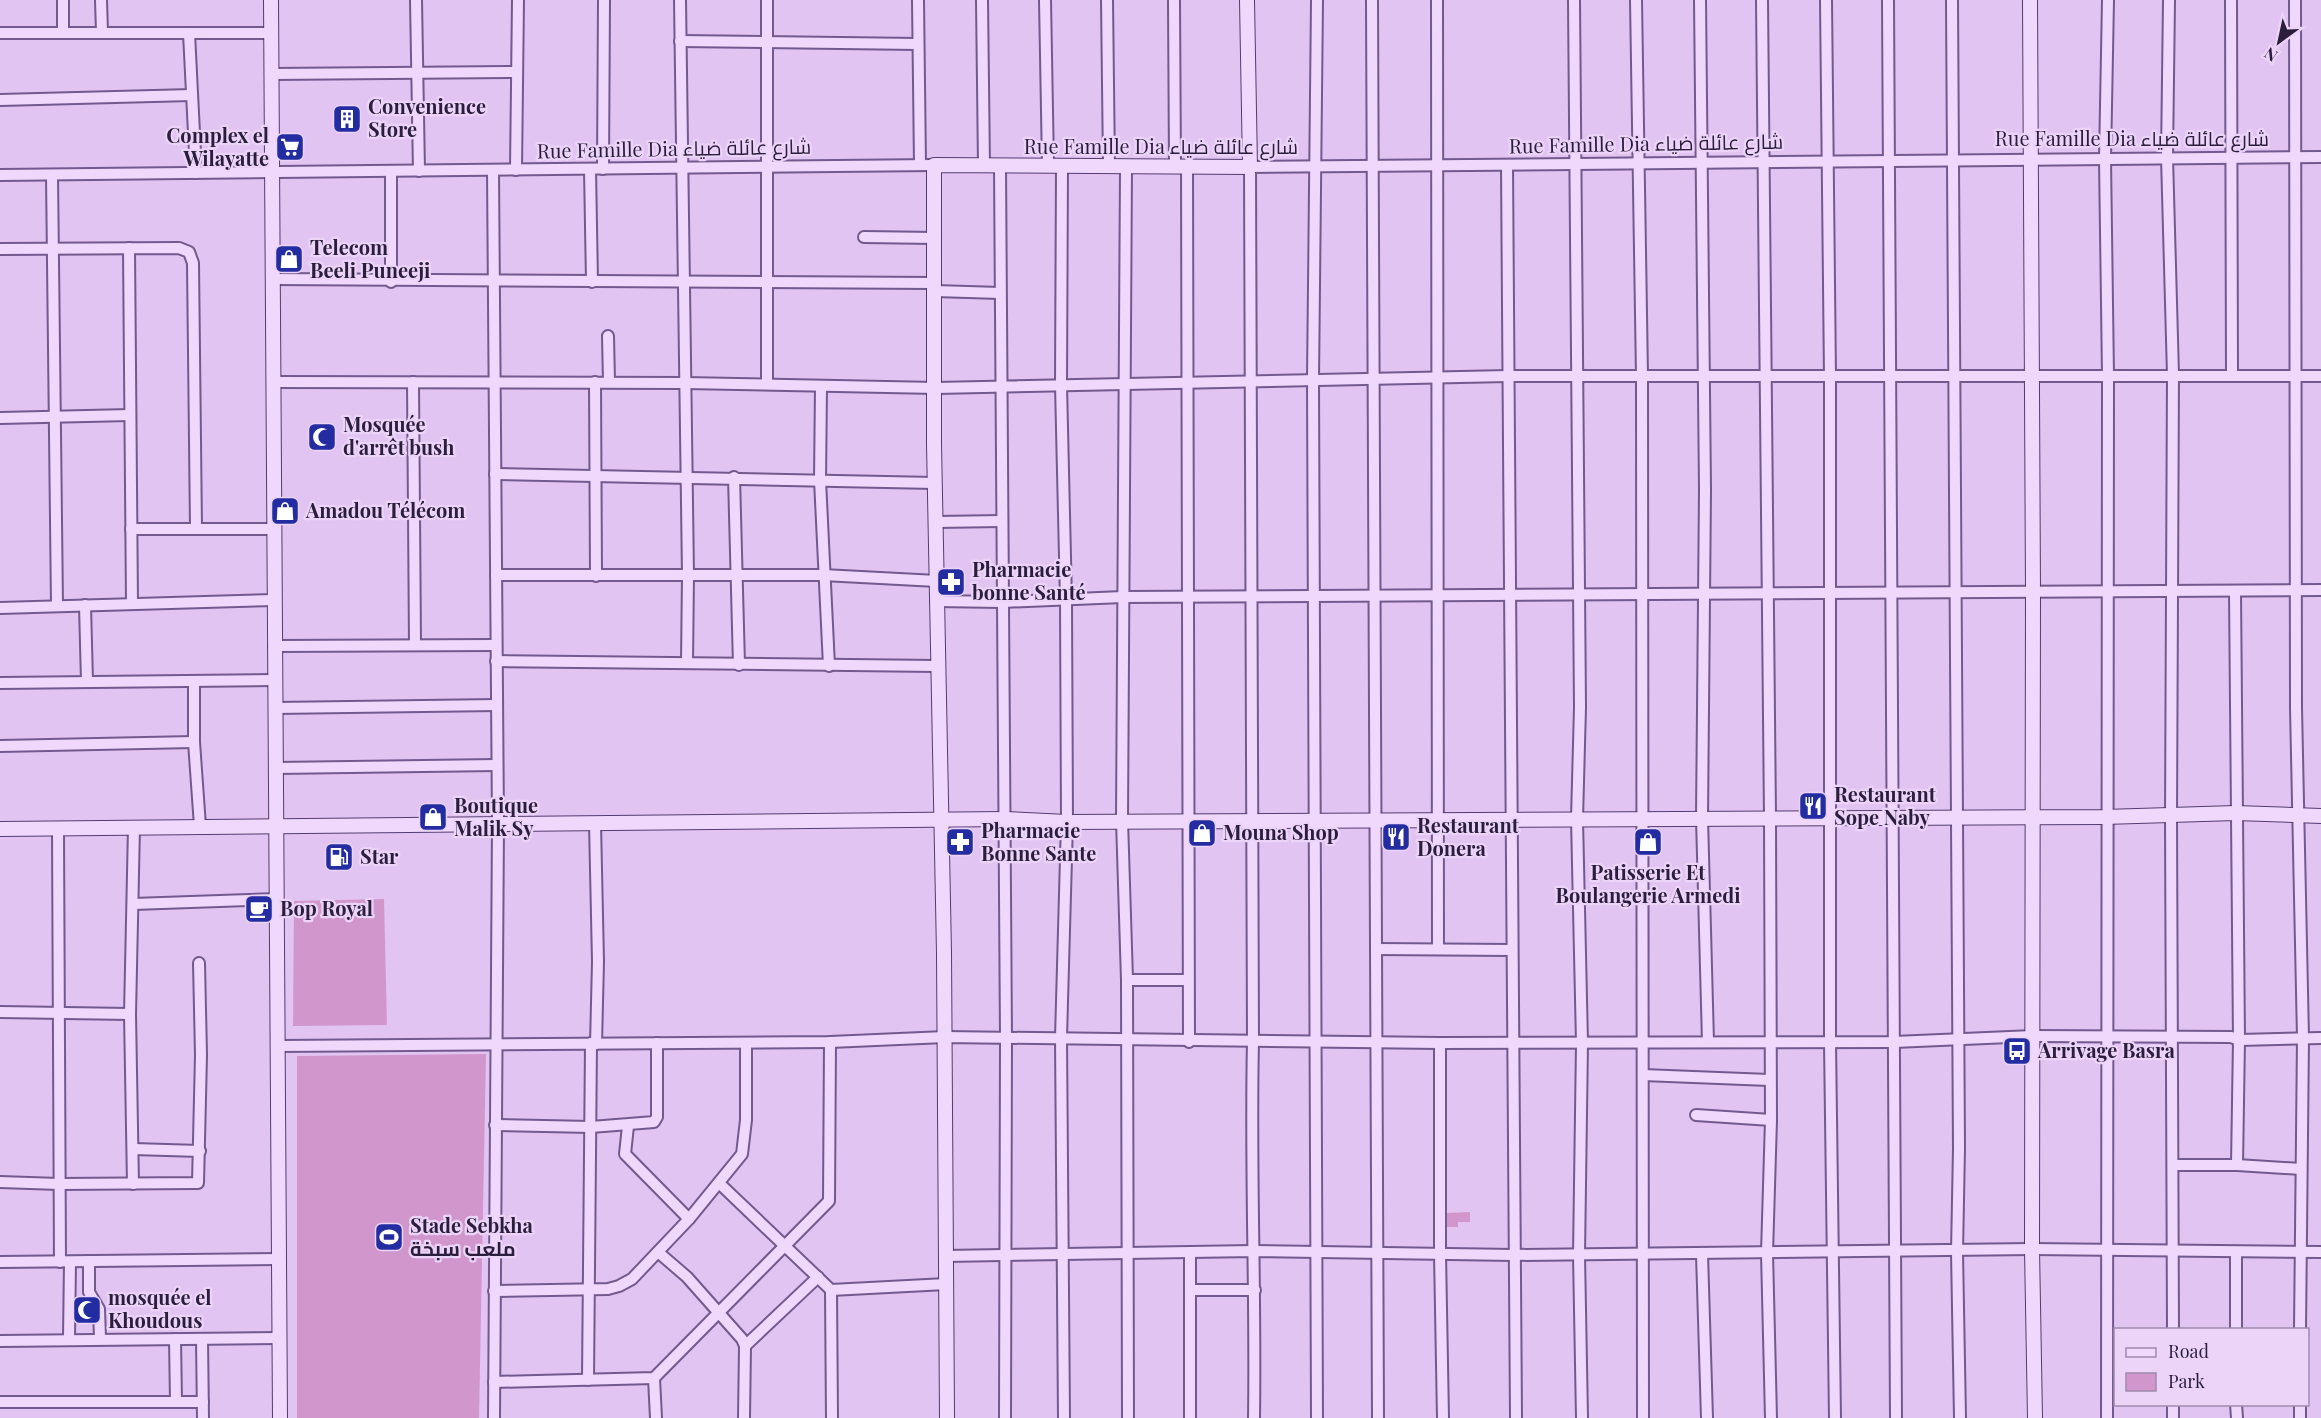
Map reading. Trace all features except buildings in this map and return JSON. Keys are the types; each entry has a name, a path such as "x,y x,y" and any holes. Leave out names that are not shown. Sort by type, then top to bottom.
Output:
{"street":[{"path":"63,0 63,33"},
{"path":"101,0 102,32"},
{"path":"271,0 280,1418"},
{"path":"416,0 419,171"},
{"path":"516,170 518,0"},
{"path":"603,169 604,0"},
{"path":"680,0 688,575 687,663"},
{"path":"767,0 767,384"},
{"path":"918,0 920,165"},
{"path":"982,0 984,166"},
{"path":"1046,0 1055,166 1066,600 1066,822 1061,1038 1064,1418"},
{"path":"1107,0 1109,166"},
{"path":"1174,0 1187,383 1189,1042"},
{"path":"1247,0 1250,167 1253,1042 1251,1148 1255,1290 1254,1418"},
{"path":"1317,0 1313,380 1317,1418"},
{"path":"1372,0 1378,1418"},
{"path":"1437,0 1438,949"},
{"path":"1574,0 1578,594 1577,819 1582,1043 1579,1255 1582,1418"},
{"path":"1636,0 1642,376 1643,1418"},
{"path":"1700,0 1704,376 1702,818 1708,1042"},
{"path":"1762,0 1770,818 1769,1080 1771,1120 1767,1253 1771,1418"},
{"path":"1826,0 1830,377 1830,1042 1835,1418"},
{"path":"1888,0 1896,1418"},
{"path":"1952,0 1958,1041 1957,1252 1960,1418"},
{"path":"2030,0 2033,591 2032,1249 2035,1418"},
{"path":"2107,1418 2109,1251 2108,376 2105,159 2108,0"},
{"path":"2169,0 2167,158 2173,375 2171,817 2173,1328"},
{"path":"2231,0 2232,376"},
{"path":"2295,0 2296,708 2303,1038 2300,1328"},
{"path":"0,33 271,33"},
{"path":"189,33 196,173"},
{"path":"680,41 918,44"},
{"path":"271,74 517,72"},
{"path":"0,100 192,95"},
{"name":"Rue Famille Dia شارع عائلة ضياء","path":"0,175 920,165 1250,167 2321,157"},
{"path":"934,165 936,601 945,1037 947,1418"},
{"path":"1507,165 1516,1418"},
{"path":"1000,166 1006,1039 1005,1418"},
{"path":"1126,167 1122,820 1127,980 1128,1418"},
{"path":"590,169 592,282"},
{"path":"493,170 492,281 498,824 494,1418"},
{"path":"391,171 391,282"},
{"path":"52,175 57,606"},
{"path":"864,237 935,238"},
{"path":"129,248 132,604"},
{"path":"0,249 179,248 189,252 192,257 196,529"},
{"path":"273,279 935,287 1000,293"},
{"path":"608,336 609,382"},
{"path":"273,382 609,382 936,388 1508,376 2321,376"},
{"path":"413,382 415,644"},
{"path":"595,382 596,576"},
{"path":"821,387 820,480 829,666"},
{"path":"0,418 130,415"},
{"path":"495,474 734,477 935,483"},
{"path":"734,477 739,574 739,665"},
{"path":"936,522 1002,521"},
{"path":"131,529 274,529"},
{"path":"496,574 823,575 937,580"},
{"path":"936,601 1002,602 1186,596 2321,590"},
{"path":"2235,591 2239,1040 2237,1165"},
{"path":"0,608 275,600"},
{"path":"85,605 87,682"},
{"path":"274,645 496,645"},
{"path":"496,661 937,666"},
{"path":"0,683 274,680"},
{"path":"194,681 194,742 200,826"},
{"path":"275,708 497,705"},
{"path":"0,746 194,742"},
{"path":"276,768 497,765"},
{"path":"0,829 1005,819 1066,822 2171,817 2236,813 2321,816"},
{"path":"588,1380 593,1043 598,962 595,823"},
{"path":"133,1184 130,1014 134,827"},
{"path":"58,829 59,1184 69,1339"},
{"path":"133,904 277,899"},
{"path":"1376,949 1512,950"},
{"path":"0,1182 196,1185 200,1179 199,963"},
{"path":"1127,980 1188,980"},
{"path":"0,1012 130,1014"},
{"path":"278,1046 830,1042 945,1037 1440,1044 1894,1042 2033,1036 2231,1037 2239,1040 2321,1038"},
{"path":"494,1382 654,1378 786,1247 829,1201 830,1042"},
{"path":"495,1125 591,1127 649,1125 657,1117 657,1043"},
{"path":"494,1291 589,1289 620,1286 632,1279 689,1219 743,1149 746,1043"},
{"path":"1440,1044 1443,1418"},
{"path":"1643,1075 1769,1080"},
{"path":"1696,1115 1771,1120"},
{"path":"628,1126 625,1154 689,1219"},
{"path":"133,1149 200,1151"},
{"path":"2173,1166 2237,1165 2301,1169"},
{"path":"719,1183 831,1290 832,1418"},
{"path":"945,1256 1253,1251 1514,1255 1833,1254 2032,1249 2321,1252"},
{"path":"658,1252 687,1276 739,1334 745,1346 744,1418"},
{"path":"2236,1252 2236,1328"},
{"path":"1190,1253 1191,1418"},
{"path":"1702,1254 1707,1418"},
{"path":"0,1262 280,1259"},
{"path":"88,1261 89,1292 99,1309 100,1338"},
{"path":"745,1346 818,1277"},
{"path":"831,1290 946,1284"},
{"path":"1190,1290 1255,1290"},
{"path":"0,1341 100,1338 280,1338"},
{"path":"175,1339 176,1402"},
{"path":"202,1339 203,1418"},
{"path":"654,1378 656,1418"},
{"path":"0,1402 203,1402"}],"green space":[{"path":"384,899 387,1025 293,1026 294,901"},
{"name":"Stade Sebkha ملعب سبخة","path":"486,1054 479,1418 297,1418 297,1056"},
{"path":"1470,1212 1470,1222 1458,1222 1458,1227 1447,1227 1447,1213"}],"place":[{"name":"Convenience Store","path":"347,119"},
{"name":"Complex el Wilayatte","path":"290,147"},
{"name":"Telecom Beeli Puneeji","path":"289,259"},
{"name":"Mosquée d'arrêt bush","path":"322,437"},
{"name":"Amadou Télécom","path":"285,511"},
{"name":"Pharmacie bonne Santé","path":"951,582"},
{"name":"Restaurant Sope Naby","path":"1813,806"},
{"name":"Boutique Malik Sy","path":"433,817"},
{"name":"Mouna Shop","path":"1202,833"},
{"name":"Restaurant Donera","path":"1396,837"},
{"name":"Pharmacie Bonne Sante","path":"960,842"},
{"name":"Patisserie Et Boulangerie Armedi","path":"1648,842"},
{"name":"Star","path":"339,857"},
{"name":"Bop Royal","path":"259,909"},
{"name":"Arrivage Basra","path":"2017,1051"},
{"name":"Stade Sebkha ملعب سبخة","path":"389,1237"},
{"name":"mosquée el Khoudous","path":"87,1310"}]}
